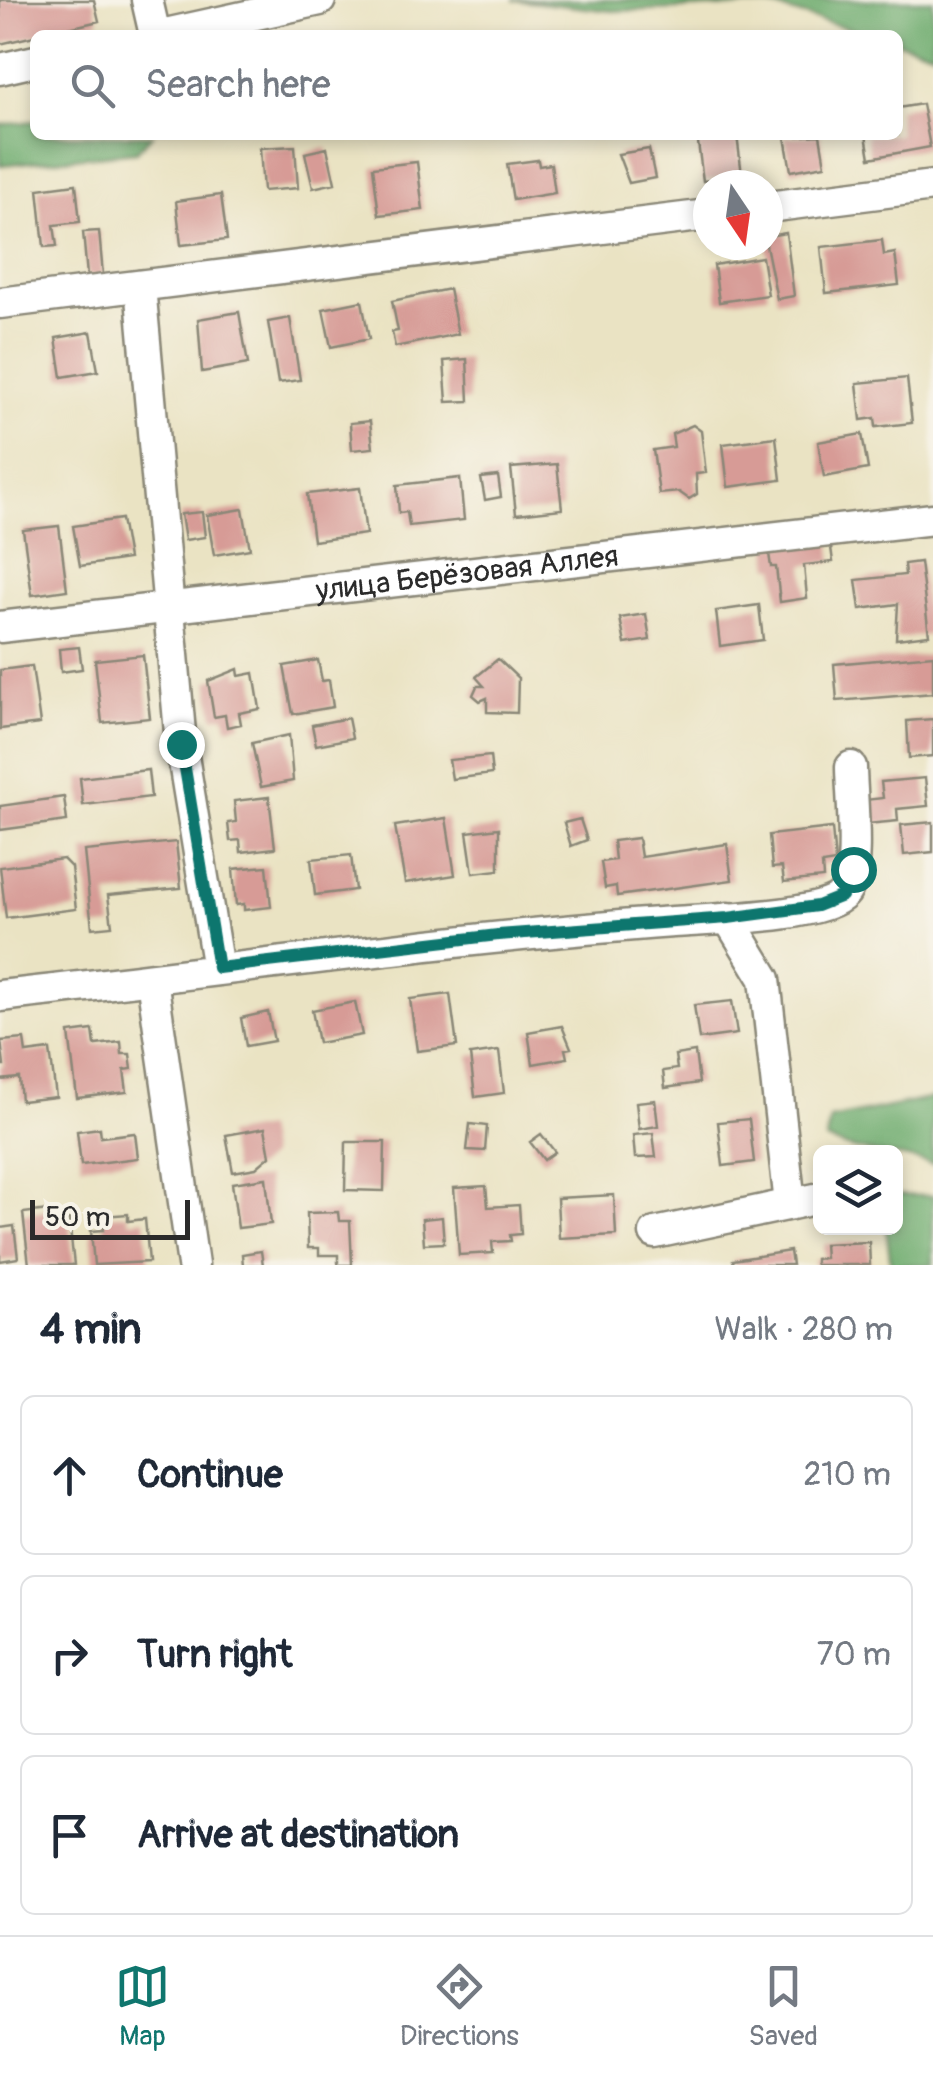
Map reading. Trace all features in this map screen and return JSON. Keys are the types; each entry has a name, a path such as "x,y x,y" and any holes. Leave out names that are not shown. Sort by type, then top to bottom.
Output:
{"street":[{"path":"147,0 156,30"},
{"path":"181,30 320,0"},
{"path":"0,69 30,63"},
{"path":"783,205 933,186"},
{"path":"0,303 693,217"},
{"path":"140,286 181,744 218,968"},
{"name":"улица Берёзовая Аллея","path":"0,627 933,518"},
{"path":"0,996 498,935 728,918 817,906 842,896 853,869 852,766"},
{"path":"655,1232 806,1201 764,980 728,918"},
{"path":"152,979 193,1265"}],"green space":[{"path":"513,0 933,0 933,52 903,43 903,30 854,30 769,6 613,11"},
{"path":"30,122 30,140 147,140 136,152 0,165 0,125"},
{"path":"933,1098 933,1165 903,1157 903,1145 841,1145 826,1140 830,1119"},
{"path":"903,1195 933,1196 933,1265 891,1265 887,1235 903,1235"}],"building":[{"path":"0,0 94,0 99,21 60,30 30,30 30,37 0,44"},
{"path":"922,104 930,147 870,158 867,140 903,140 903,107"},
{"path":"698,140 738,140 741,170 702,170"},
{"path":"786,140 821,140 825,165 791,171"},
{"path":"295,146 298,188 263,191 260,148"},
{"path":"327,148 335,183 313,188 305,153"},
{"path":"649,149 655,178 629,183 618,154"},
{"path":"538,160 539,166 551,164 555,193 513,200 507,164"},
{"path":"417,162 423,210 379,215 373,167"},
{"path":"76,184 80,222 54,225 57,246 44,247 38,189"},
{"path":"221,195 227,240 181,245 176,201"},
{"path":"99,231 103,275 87,276 83,232"},
{"path":"786,233 794,296 777,299 769,260 783,260"},
{"path":"882,240 884,255 895,253 899,285 826,293 821,247"},
{"path":"762,260 768,295 719,302 714,265"},
{"path":"449,289 458,334 395,347 392,332 398,331 392,301"},
{"path":"362,301 369,339 331,347 323,309"},
{"path":"239,312 248,364 202,372 198,319"},
{"path":"290,318 300,380 278,383 268,322"},
{"path":"91,332 98,371 62,377 56,338"},
{"path":"467,359 469,401 447,402 444,361"},
{"path":"907,378 912,423 876,427 875,418 861,420 857,383"},
{"path":"370,421 373,448 352,450 350,423"},
{"path":"693,425 701,431 706,473 696,474 697,494 689,499 679,492 659,494 653,450 674,447 672,434"},
{"path":"862,434 868,469 824,477 818,442"},
{"path":"776,437 781,480 728,487 723,444"},
{"path":"557,464 562,509 516,514 511,468"},
{"path":"498,476 501,497 485,500 481,478"},
{"path":"460,478 464,520 409,526 407,512 399,513 397,485"},
{"path":"360,488 366,534 313,541 307,494"},
{"path":"243,509 250,549 214,555 207,515"},
{"path":"202,512 205,537 185,540 181,514"},
{"path":"121,519 128,559 80,566 73,526"},
{"path":"59,526 67,590 32,595 23,530"},
{"path":"830,540 833,562 804,565 807,598 780,602 776,567 771,567 768,547"},
{"path":"920,562 929,635 896,639 898,604 860,609 856,580 905,575 904,564"},
{"path":"759,605 763,640 720,646 716,611"},
{"path":"646,614 650,640 625,644 620,618"},
{"path":"79,647 82,669 61,672 59,649"},
{"path":"143,655 150,718 102,723 95,660"},
{"path":"933,655 933,693 837,701 834,664"},
{"path":"498,659 518,678 517,713 487,712 487,698 480,701 473,695 477,686 484,686 476,677"},
{"path":"318,660 322,681 329,680 333,707 293,714 284,666"},
{"path":"32,666 40,724 0,729 0,670"},
{"path":"238,669 239,676 254,673 260,709 239,713 241,724 227,727 225,715 214,717 208,681"},
{"path":"348,718 352,738 316,745 312,725"},
{"path":"933,719 933,756 909,758 907,721"},
{"path":"289,735 293,781 261,787 252,743"},
{"path":"490,756 492,774 452,779 449,760"},
{"path":"148,770 151,797 83,805 80,778"},
{"path":"925,778 928,806 897,809 898,821 867,824 865,800 883,798 881,782"},
{"path":"64,797 67,821 0,830 0,806"},
{"path":"269,797 275,848 241,852 240,840 230,841 228,823 236,822 234,801"},
{"path":"446,818 455,875 405,883 395,826"},
{"path":"580,819 587,840 571,846 564,823"},
{"path":"933,822 933,852 904,855 901,825"},
{"path":"499,828 499,870 473,873 467,832"},
{"path":"832,828 835,862 822,864 823,878 784,882 782,867 772,868 769,835"},
{"path":"638,838 641,857 727,844 732,880 617,896 616,886 605,888 601,862 615,860 613,841"},
{"path":"176,842 181,888 108,895 112,926 92,928 84,851"},
{"path":"351,855 355,890 315,895 311,859"},
{"path":"63,859 71,867 76,909 6,918 0,867"},
{"path":"267,866 271,907 244,910 244,904 236,905 233,869"},
{"path":"450,994 457,1046 417,1051 410,999"},
{"path":"732,1001 737,1034 699,1039 694,1005"},
{"path":"355,1002 362,1035 318,1043 312,1010"},
{"path":"268,1012 274,1041 246,1046 241,1018"},
{"path":"562,1026 571,1048 565,1049 567,1058 533,1064 528,1032"},
{"path":"93,1030 95,1045 121,1042 122,1054 130,1054 132,1069 124,1070 127,1092 77,1098 69,1033"},
{"path":"24,1039 26,1053 50,1050 56,1097 21,1101 19,1078 0,1080 0,1066 4,1066 1,1041"},
{"path":"499,1051 504,1093 475,1097 470,1055"},
{"path":"695,1052 699,1083 665,1088 663,1071 677,1069 675,1055"},
{"path":"655,1100 658,1126 639,1129 636,1102"},
{"path":"749,1119 754,1162 723,1166 718,1122"},
{"path":"470,1124 487,1126 485,1151 467,1150"},
{"path":"100,1128 101,1137 135,1133 138,1158 81,1165 77,1131"},
{"path":"265,1128 270,1156 256,1168 233,1172 226,1135"},
{"path":"653,1133 656,1157 635,1158 633,1135"},
{"path":"541,1134 555,1152 544,1160 530,1142"},
{"path":"346,1142 385,1142 384,1191 345,1190"},
{"path":"266,1178 271,1224 238,1228 232,1183"},
{"path":"486,1186 488,1207 519,1205 521,1234 510,1235 511,1241 492,1242 493,1253 459,1255 454,1188"},
{"path":"614,1195 616,1235 559,1238 557,1198"},
{"path":"49,1210 50,1222 69,1220 74,1265 29,1265 23,1213"},
{"path":"338,1212 339,1221 350,1221 352,1265 338,1265 338,1255 319,1255 319,1248 308,1248 307,1213"},
{"path":"128,1214 128,1221 145,1219 149,1262 94,1265 91,1231 104,1230 103,1216"},
{"path":"442,1217 444,1243 424,1244 422,1219"},
{"path":"14,1226 18,1258 0,1261 0,1228"},
{"path":"869,1242 870,1265 815,1265 815,1259 825,1258 824,1244"},
{"path":"261,1251 263,1265 243,1265 242,1254"},
{"path":"790,1251 792,1265 734,1265 733,1260"}],"route":[{"path":"181,744 218,968 498,935 728,918 817,906 842,896 849,887 853,869"}]}
